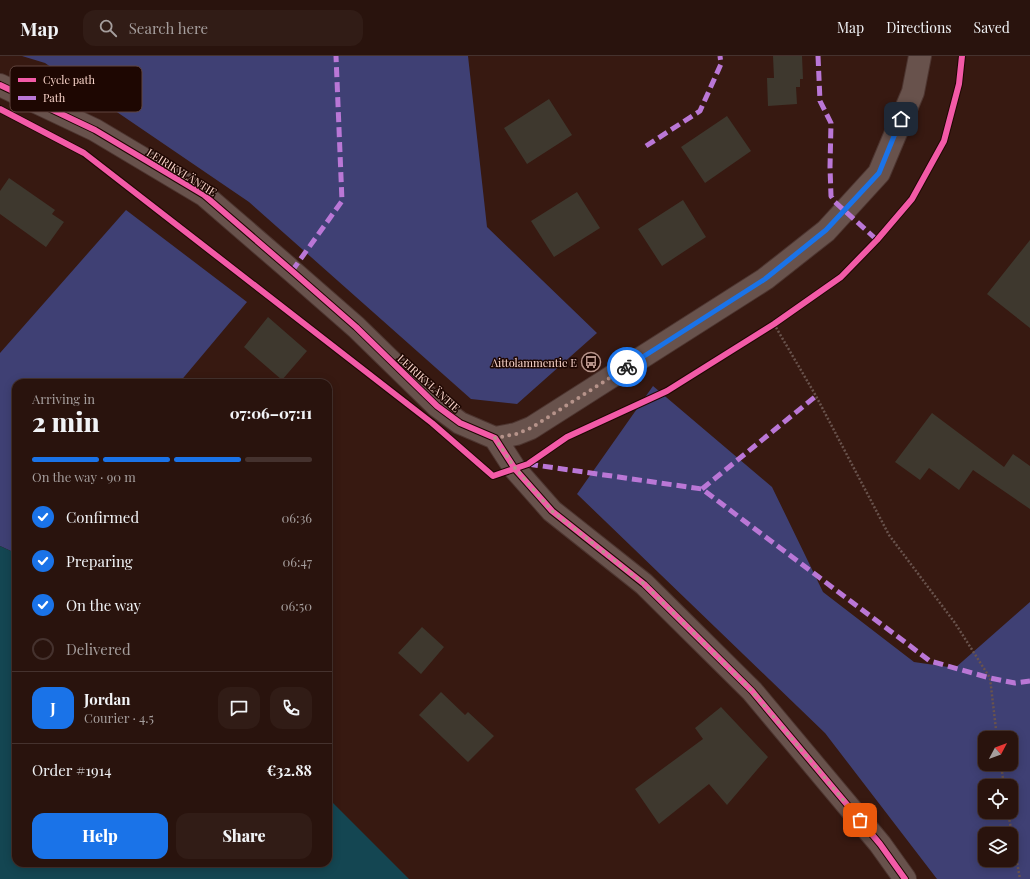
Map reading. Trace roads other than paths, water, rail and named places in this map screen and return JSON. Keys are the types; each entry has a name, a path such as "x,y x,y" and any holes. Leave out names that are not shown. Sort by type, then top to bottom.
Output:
{"street":[{"path":"905,879 880,844 752,691 644,584 552,511 515,468 495,438 516,434 531,428 765,279 826,230 879,173 912,92 920,56"},
{"name":"LEIRIKYLÄNTIE","path":"0,85 10,90"},
{"name":"LEIRIKYLÄNTIE","path":"57,112 95,130 204,195 356,327 438,406 460,424 495,438"}],"water":[{"path":"0,546 12,552 12,867 332,867 332,802 409,879 0,879"}],"place":[{"name":"Aittolammentie E","path":"591,362"}]}
